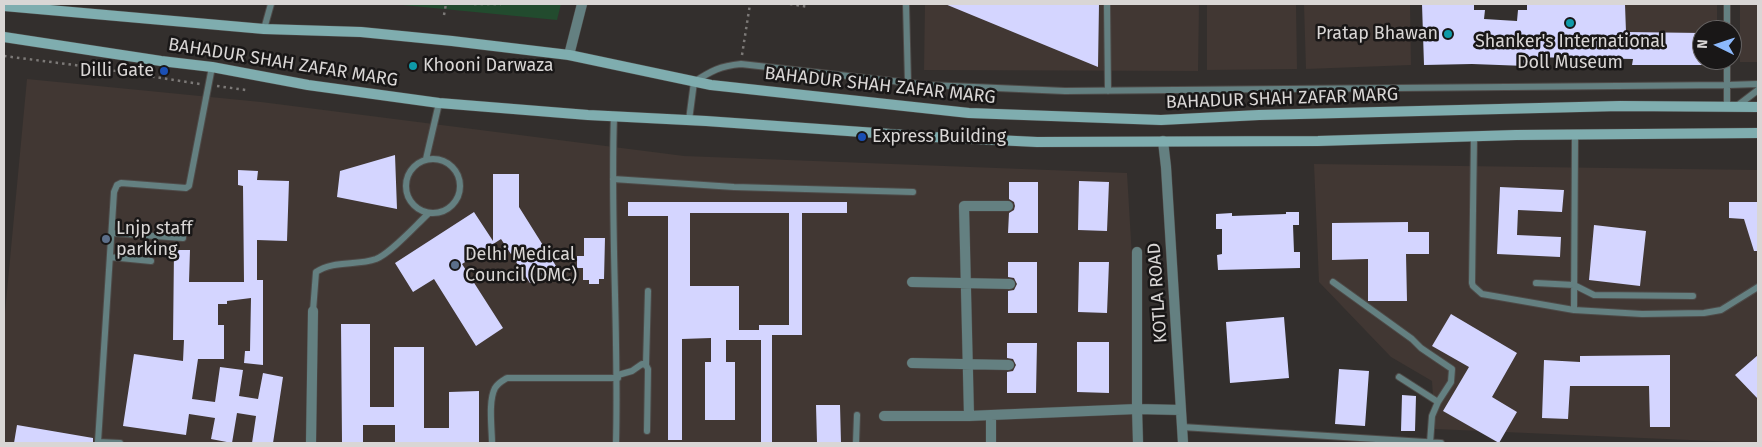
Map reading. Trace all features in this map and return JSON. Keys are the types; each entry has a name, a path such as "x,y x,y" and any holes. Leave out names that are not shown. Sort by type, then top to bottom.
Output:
{"main road":[{"name":"BAHADUR SHAH ZAFAR MARG","path":"4,6 57,7 264,29 370,33 452,41 568,55 694,82 893,106 969,113 1161,120 1260,115 1620,106 1758,107"},
{"name":"BAHADUR SHAH ZAFAR MARG","path":"4,37 212,67 308,85 439,103 865,133 1028,142 1318,141 1758,133"}],"street":[{"path":"568,55 582,4"},
{"name":"KOTLA ROAD","path":"1163,141 1184,443"},
{"path":"969,416 964,206 1008,206"},
{"path":"1137,252 1138,443"},
{"path":"912,282 1010,284"},
{"path":"312,443 313,311"},
{"path":"912,362 1009,365"},
{"path":"884,416 969,416 1137,409 1181,410"},
{"path":"991,415 991,443"}],"lane":[{"path":"264,29 271,4"},
{"path":"906,4 908,83"},
{"path":"1107,4 1108,91"},
{"path":"1727,4 1727,20"},
{"path":"689,120 694,82 716,69 728,65 741,64 908,83 1055,91 1758,84"},
{"path":"120,443 98,442 114,192 121,183 186,188 189,186 212,67"},
{"path":"1727,70 1727,85 1731,107 1758,90"},
{"path":"426,160 439,103"},
{"path":"614,116 613,179 618,377 616,443"},
{"path":"1574,310 1575,135"},
{"path":"1474,137 1472,283 1482,294 1574,310 1642,314 1704,313 1721,310 1758,287"},
{"path":"434,159 448,163 458,174 460,182 455,203 443,212 428,214 410,202 405,187 413,167 426,160 434,159"},
{"path":"613,179 734,187 913,192"},
{"path":"313,311 316,272 324,266 374,260 385,255 428,214"},
{"path":"112,233 183,238"},
{"path":"110,257 151,261"},
{"path":"1333,282 1452,369 1451,382 1438,402 1432,416 1430,443"},
{"path":"1536,282 1574,285 1594,294 1693,296"},
{"path":"647,431 648,292"},
{"path":"492,443 492,398 494,389 507,378 618,377 642,364 646,365"},
{"path":"1399,377 1438,402"},
{"path":"856,443 857,415"},
{"path":"1182,426 1441,443"}],"path":[{"path":"444,15 446,4"},
{"path":"474,4 501,4"},
{"path":"741,64 750,4"},
{"path":"790,4 809,7 808,4"},
{"path":"4,56 90,66 207,85"},
{"path":"216,86 246,90"}],"shaded area":[{"path":"925,4 1199,4 1198,71 924,70"},
{"path":"1207,4 1296,4 1297,69 1207,70"},
{"path":"1304,4 1410,4 1411,65 1306,69"},
{"path":"1625,4 1717,4 1717,20 1692,20 1692,56 1626,58"},
{"path":"1740,4 1758,4 1758,62 1742,62 1742,20 1740,20"},
{"path":"27,79 261,102 684,156 1127,173 1143,443 4,443 4,323"},
{"path":"1314,164 1758,170 1758,443 1435,429 1432,381 1391,357 1319,282"}],"green space":[{"path":"392,4 561,4 557,20"}],"building":[{"path":"945,4 1099,4 1098,67"},
{"path":"1422,4 1474,4 1474,10 1485,10 1484,19 1517,21 1518,10 1527,10 1527,4 1625,4 1626,32 1692,33 1692,65 1632,65 1633,59 1526,57 1526,66 1424,65"},
{"path":"395,155 397,209 337,197 340,171"},
{"path":"238,170 258,171 257,180 289,181 287,241 257,240 257,280 263,280 263,365 244,363 245,351 250,351 251,298 227,301 227,304 218,304 218,325 224,325 224,359 198,359 192,399 215,402 220,367 243,370 239,396 258,399 263,373 283,377 273,443 252,443 256,416 237,413 232,443 211,439 215,418 189,414 186,435 123,426 134,354 183,361 184,340 173,340 174,250 190,250 189,282 244,282 243,186 238,185"},
{"path":"493,174 519,174 519,207 556,266 530,283 501,239 462,264 503,328 476,346 434,279 413,292 395,263 474,212 493,241"},
{"path":"1079,181 1109,182 1107,231 1078,230"},
{"path":"1009,182 1038,182 1038,233 1008,233 1009,213 1014,210 1015,206 1014,202 1009,199"},
{"path":"1500,187 1564,190 1562,212 1518,210 1517,235 1561,237 1560,257 1497,254"},
{"path":"628,202 847,202 847,213 802,213 802,335 772,335 772,443 761,443 761,340 726,340 726,362 735,362 735,420 705,420 705,362 711,362 711,338 682,339 682,440 668,440 668,216 628,216","holes":["690,213 789,213 789,325 759,325 759,330 739,330 739,286 690,286"]},
{"path":"1729,202 1757,202 1757,251 1754,251 1744,219 1729,218"},
{"path":"1286,212 1299,212 1299,225 1293,225 1294,252 1300,252 1300,268 1218,270 1217,255 1222,254 1222,229 1216,229 1216,214 1232,213 1232,216 1286,214"},
{"path":"1408,222 1408,232 1429,232 1429,254 1406,254 1407,301 1368,301 1368,259 1332,260 1332,223"},
{"path":"1594,225 1646,231 1640,286 1589,280"},
{"path":"584,238 605,238 604,279 599,279 599,284 589,284 589,280 583,280 583,268 577,268 577,256 584,256"},
{"path":"1008,262 1037,262 1037,313 1008,313 1008,291 1014,290 1017,284 1014,278 1008,277"},
{"path":"1079,262 1109,262 1107,313 1078,312"},
{"path":"1451,314 1517,353 1492,397 1517,412 1499,443 1443,411 1469,367 1432,346"},
{"path":"1284,317 1289,378 1230,383 1226,322"},
{"path":"341,324 370,324 370,407 394,407 394,347 424,347 424,428 449,428 449,392 479,391 479,443 395,443 395,425 363,425 363,443 342,443"},
{"path":"1077,342 1109,342 1109,393 1077,392"},
{"path":"1007,343 1037,343 1036,393 1007,393 1007,372 1013,371 1016,365 1013,359 1007,358"},
{"path":"1670,355 1670,427 1650,427 1649,386 1570,386 1568,419 1542,418 1544,360 1580,362 1580,356"},
{"path":"1758,355 1758,399 1735,375"},
{"path":"1339,369 1369,371 1365,426 1335,424"},
{"path":"1402,395 1416,396 1415,431 1401,431"},
{"path":"816,405 840,405 841,443 817,443"},
{"path":"17,425 93,438 93,443 14,443"}],"place":[{"name":"Shanker's International Doll Museum","path":"1570,23"},
{"name":"Pratap Bhawan","path":"1448,34"},
{"name":"Khooni Darwaza","path":"413,66"},
{"name":"Dilli Gate","path":"164,71"},
{"name":"Express Building","path":"862,137"},
{"name":"Lnjp staff parking","path":"106,239"},
{"name":"Delhi Medical Council (DMC)","path":"455,265"}]}
